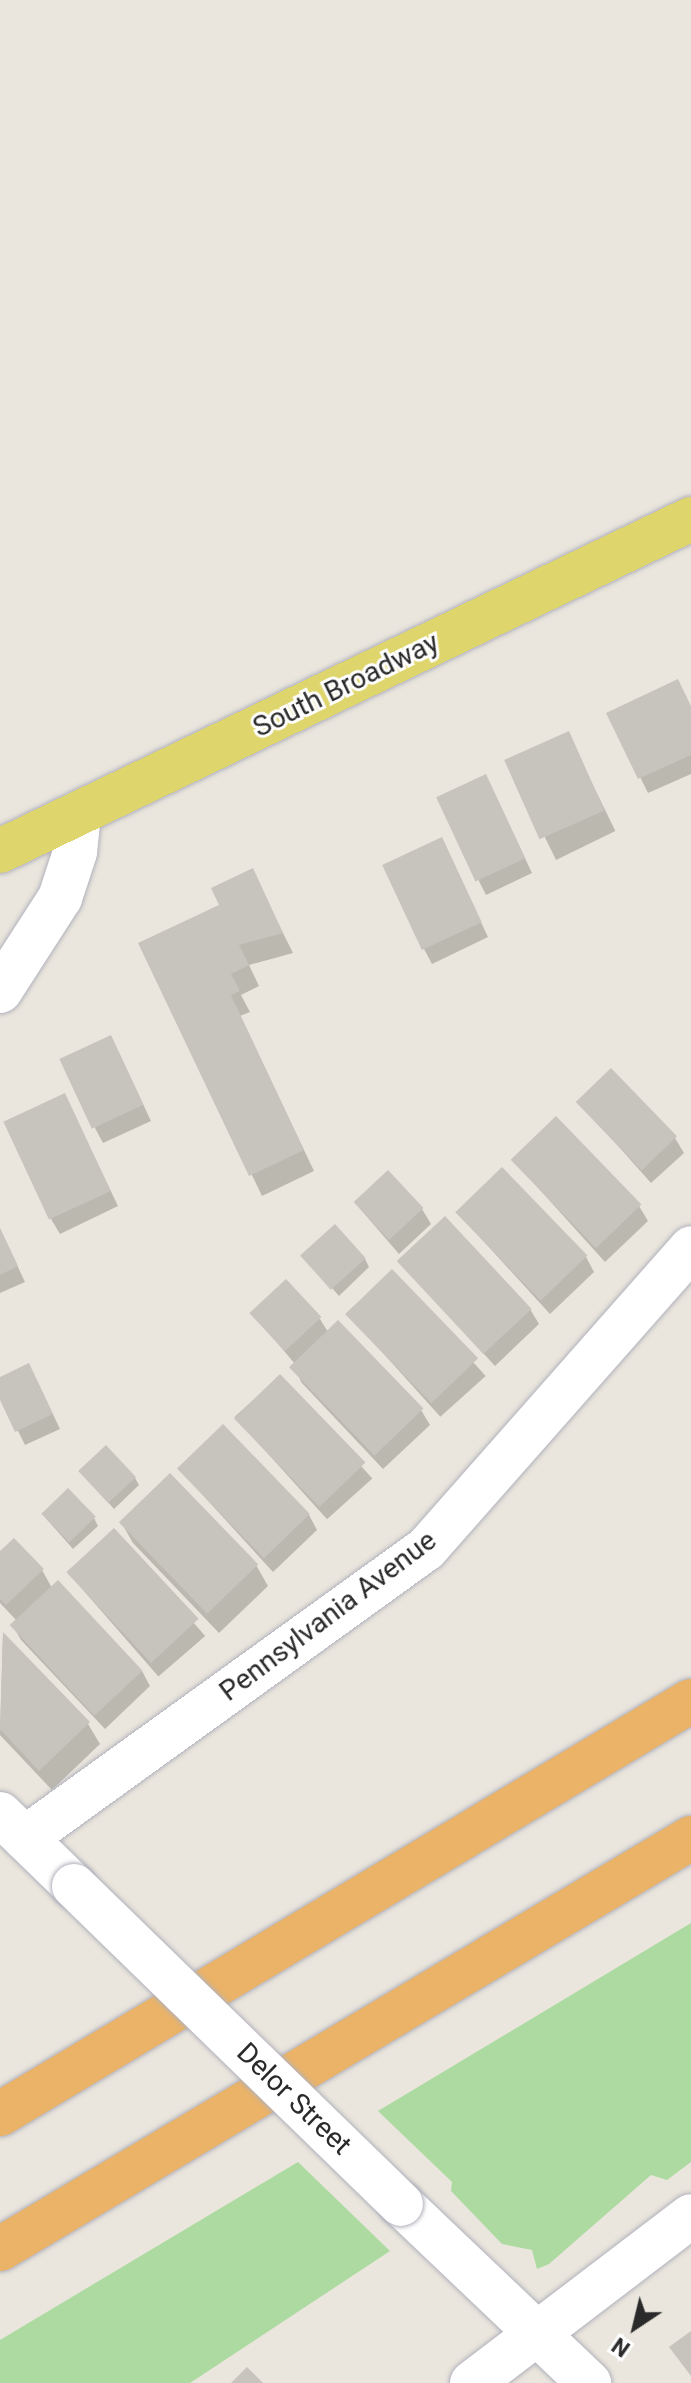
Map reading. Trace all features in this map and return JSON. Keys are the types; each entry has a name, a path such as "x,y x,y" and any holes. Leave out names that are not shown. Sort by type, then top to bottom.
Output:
{"highway":[{"path":"0,2114 691,1701"},
{"path":"0,2249 691,1838"}],"main road":[{"name":"South Broadway","path":"0,851 691,519"}],"street":[{"path":"0,991 60,898 75,852 79,813"},
{"name":"Pennsylvania Avenue","path":"12,1826 426,1549 691,1248"},
{"name":"Delor Street","path":"12,1826 589,2383"},
{"path":"472,2383 534,2331 691,2216"}],"green space":[{"path":"691,1923 691,2162 667,2180 651,2175 549,2264 537,2269 532,2250 502,2244 451,2191 452,2182 378,2111"},
{"path":"298,2162 390,2251 190,2383 0,2383 0,2340"}],"building":[{"path":"678,679 691,706 691,755 638,779 606,713"},
{"path":"569,731 604,810 540,839 504,760"},
{"path":"486,774 525,858 475,882 436,797"},
{"path":"442,837 482,922 422,950 382,865"},
{"path":"253,868 283,933 239,945 249,965 231,974 240,991 231,995 304,1150 249,1176 138,943 219,905 211,888"},
{"path":"111,1035 144,1105 92,1129 59,1059"},
{"path":"611,1068 677,1136 642,1170 576,1102"},
{"path":"65,1093 111,1191 49,1220 3,1122"},
{"path":"556,1116 641,1204 596,1248 511,1160"},
{"path":"502,1167 587,1255 541,1301 455,1212"},
{"path":"388,1170 423,1208 389,1240 354,1202"},
{"path":"445,1216 532,1309 483,1354 397,1261"},
{"path":"335,1224 366,1258 331,1290 300,1255"},
{"path":"0,1228 18,1266 0,1275"},
{"path":"392,1269 478,1358 431,1403 345,1314"},
{"path":"286,1279 321,1317 285,1351 249,1313"},
{"path":"338,1320 423,1408 375,1456 289,1367"},
{"path":"29,1363 53,1414 15,1432 0,1400 0,1377"},
{"path":"280,1374 365,1462 319,1507 234,1418"},
{"path":"223,1424 310,1514 264,1558 177,1468"},
{"path":"106,1445 136,1477 108,1503 78,1471"},
{"path":"170,1473 258,1564 207,1614 119,1522"},
{"path":"68,1488 96,1517 69,1542 41,1514"},
{"path":"114,1528 199,1619 151,1663 66,1572"},
{"path":"14,1538 44,1569 6,1605 0,1599 0,1551"},
{"path":"58,1580 143,1671 94,1716 10,1625"},
{"path":"3,1632 90,1722 39,1771 0,1729"},
{"path":"691,2331 691,2376 669,2347"},
{"path":"247,2367 263,2383 231,2383"}]}
